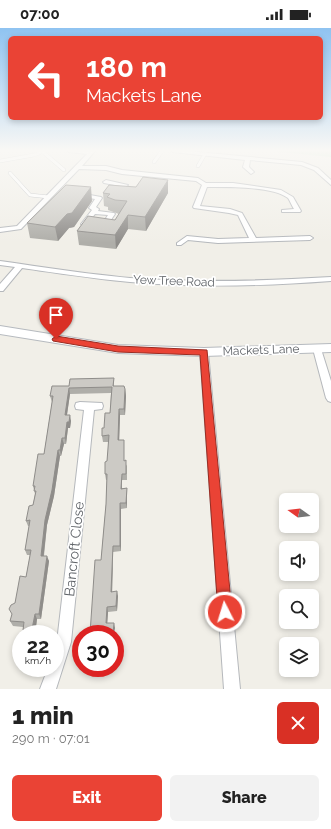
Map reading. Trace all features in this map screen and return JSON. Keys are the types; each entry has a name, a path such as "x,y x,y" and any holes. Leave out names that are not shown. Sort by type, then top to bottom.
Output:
{"street":[{"path":"0,230 19,228 64,182"},
{"path":"106,182 125,184"},
{"path":"201,182 205,185 233,185 279,191 291,198 298,211 284,211"},
{"path":"205,185 196,206 240,214 251,233 253,240"},
{"path":"54,192 62,193"},
{"path":"69,194 102,197 92,208 96,210 94,212"},
{"path":"84,224 94,212"},
{"path":"94,212 112,214 104,226"},
{"path":"179,244 186,235 218,241 310,238"},
{"name":"Yew Tree Road","path":"0,263 129,280 250,284 330,280"},
{"path":"0,289 20,266"},
{"name":"Mackets Lane","path":"0,330 118,349 204,352 331,348"},
{"path":"317,349 331,398"},
{"path":"204,352 232,689"},
{"name":"Bancroft Close","path":"48,689 64,642 89,406"}],"lane":[{"path":"18,182 30,195 49,197"}],"building":[{"path":"140,182 167,182 145,217 128,215 115,235 77,231 88,216 115,220 127,201 115,200 107,197 110,194 103,193 109,185 136,187"},
{"path":"66,185 91,187 72,213 67,214 55,227 27,223"},
{"path":"114,378 113,386 124,386 125,389 124,409 119,409 118,440 124,440 124,461 126,460 126,474 122,474 121,489 127,488 126,503 120,503 120,546 113,546 111,592 117,591 116,606 107,607 106,623 114,623 114,625 91,625 95,560 101,560 106,504 107,474 105,474 105,462 107,461 109,435 102,436 102,428 104,428 105,413 110,413 112,387 69,388 65,415 70,415 69,422 67,422 65,438 62,438 60,450 58,450 52,490 45,520 41,556 47,556 39,614 35,614 33,625 24,625 24,622 10,621 12,614 9,609 11,605 15,603 20,576 26,577 31,550 25,550 30,520 26,521 29,506 33,505 36,491 34,491 35,486 33,486 38,454 44,454 53,396 50,396 52,386 69,386 70,379"}],"route":[{"path":"56,339 118,349 204,352 225,612"}]}
